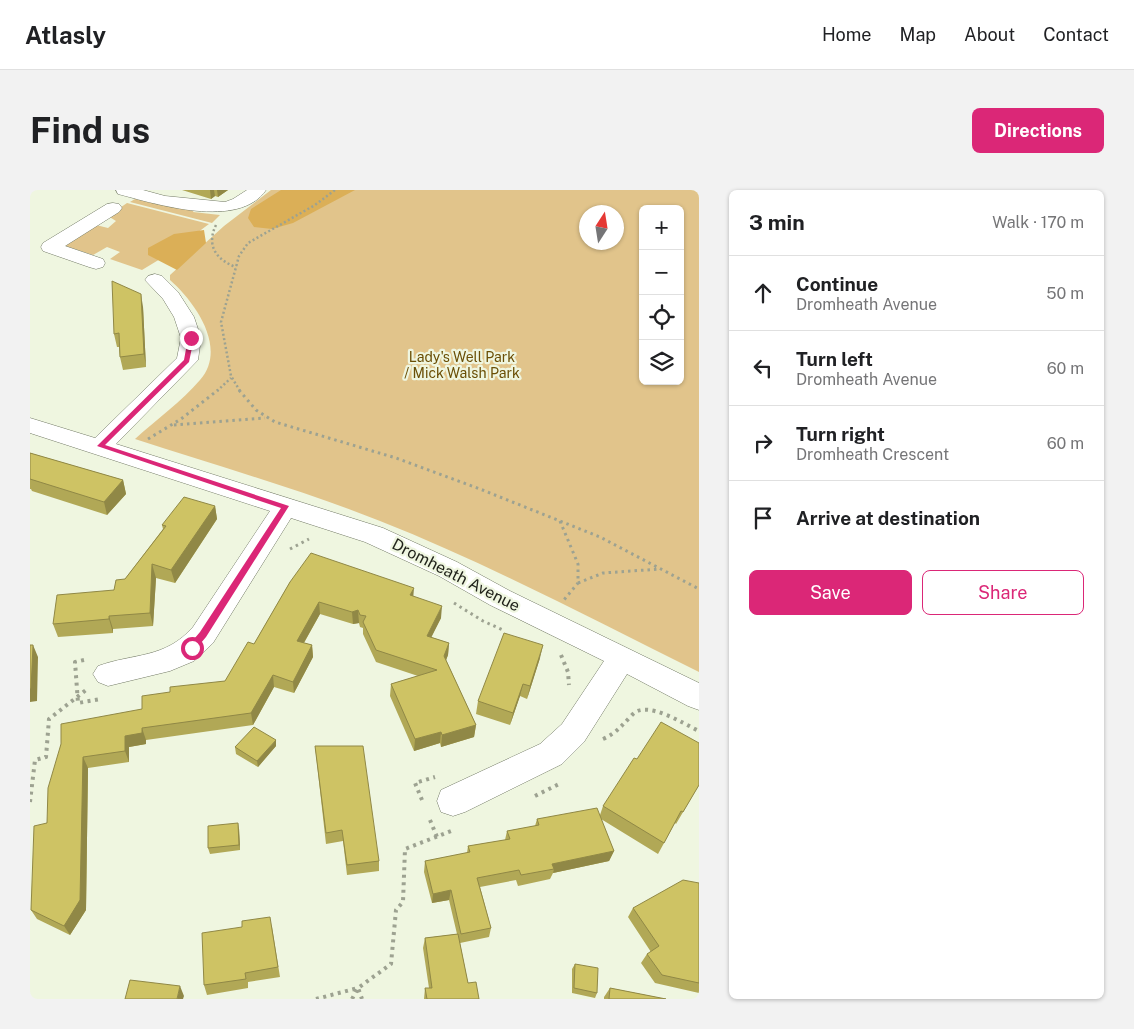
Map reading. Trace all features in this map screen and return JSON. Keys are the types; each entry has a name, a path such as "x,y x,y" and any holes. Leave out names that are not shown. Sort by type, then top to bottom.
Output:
{"street":[{"path":"124,190 164,201 226,207 239,203 258,190"},
{"path":"96,263 43,245 107,217"},
{"path":"100,446 187,360 191,338 184,317 171,296 155,280"},
{"name":"Dromheath Avenue","path":"30,425 374,535 448,569 500,598 622,656 699,697"},
{"path":"108,674 168,660 192,648 203,635 286,506"},
{"path":"440,804 551,754 573,733 622,656"}],"path":[{"path":"264,418 231,377 220,322 236,267 243,249 252,239 315,205 335,190"},
{"path":"217,224 210,241 211,247 222,262 236,267"},
{"path":"145,440 197,409 231,377"},
{"path":"173,425 264,418 396,458 600,537 699,589"},
{"path":"560,521 578,564 578,583"},
{"path":"558,608 578,583 603,573 662,569"},
{"path":"449,598 462,609 483,621 507,631"},
{"path":"560,652 568,672 570,684 567,690"},
{"path":"30,802 35,760 46,757 49,719 108,674"},
{"path":"597,746 602,740 621,729 635,712 642,709 651,709 699,731"},
{"path":"528,799 556,786 563,780"},
{"path":"440,804 416,783 440,804"},
{"path":"437,837 440,804"},
{"path":"437,837 440,804"},
{"path":"316,999 358,988 391,964 396,910 403,902 405,849 437,837"},
{"path":"352,999 358,988"},
{"path":"358,988 362,999"}],"green space":[{"name":"Lady's Well Park / Mick Walsh Park","path":"271,190 699,190 699,672 461,555 380,521 320,498 135,439 200,380 208,367 211,354 205,326 189,300 170,280 170,275 224,226"},
{"path":"135,199 194,210 193,212 220,215 212,223 130,202"},
{"path":"127,203 209,224 170,253 142,270 110,259 120,252 107,247 93,255 65,246 96,225 108,228 116,221 108,216"}],"shaded area":[{"path":"281,190 355,190 293,223 272,229 254,227 248,218 251,209"},
{"path":"204,230 206,243 177,270 148,255 148,248 174,234"}],"building":[{"path":"112,281 141,294 144,354 120,357 119,333 114,334"},
{"path":"30,453 123,480 104,502 30,479"},
{"path":"184,497 215,506 171,570 152,564 150,613 109,616 109,619 53,624 57,595 114,590 116,580 125,579 166,526 162,525"},
{"path":"311,553 414,588 410,595 442,606 427,636 449,643 444,656 476,725 442,735 441,732 415,739 391,684 437,670 376,650 363,622 366,616 360,615 358,610 352,612 319,602 297,641 312,645 293,682 273,675 251,713 142,728 142,733 125,736 125,751 83,757 80,900 64,926 31,910 34,826 47,823 48,788 61,744 61,724 142,709 142,696 170,692 170,687 225,681 248,642 254,644 290,582"},
{"path":"504,633 543,645 530,686 523,684 513,713 478,701"},
{"path":"30,645 33,645 31,689 30,689"},
{"path":"661,722 699,743 699,785 683,812 681,811 664,843 603,806 634,758 637,759"},
{"path":"254,727 276,740 257,761 235,747"},
{"path":"315,746 363,746 379,861 347,865 342,830 326,833"},
{"path":"597,808 614,851 552,864 554,869 521,875 519,870 477,878 491,928 461,934 451,890 433,894 425,861 470,852 468,846 510,839 507,831 539,825 537,819"},
{"path":"238,823 239,845 208,848 208,826"},
{"path":"683,880 699,883 699,983 662,975 647,954 659,946 633,908"},
{"path":"270,917 278,967 245,973 246,979 204,985 202,933 242,927 242,921"},
{"path":"458,934 468,983 476,982 479,999 427,999 425,988 432,988 425,938"},
{"path":"575,964 598,968 597,993 574,988"},
{"path":"130,980 180,986 177,999 125,999"},
{"path":"610,988 666,999 609,999"}],"route":[{"path":"191,338 187,360 166,383 100,446 286,506 203,635 192,648"}]}
